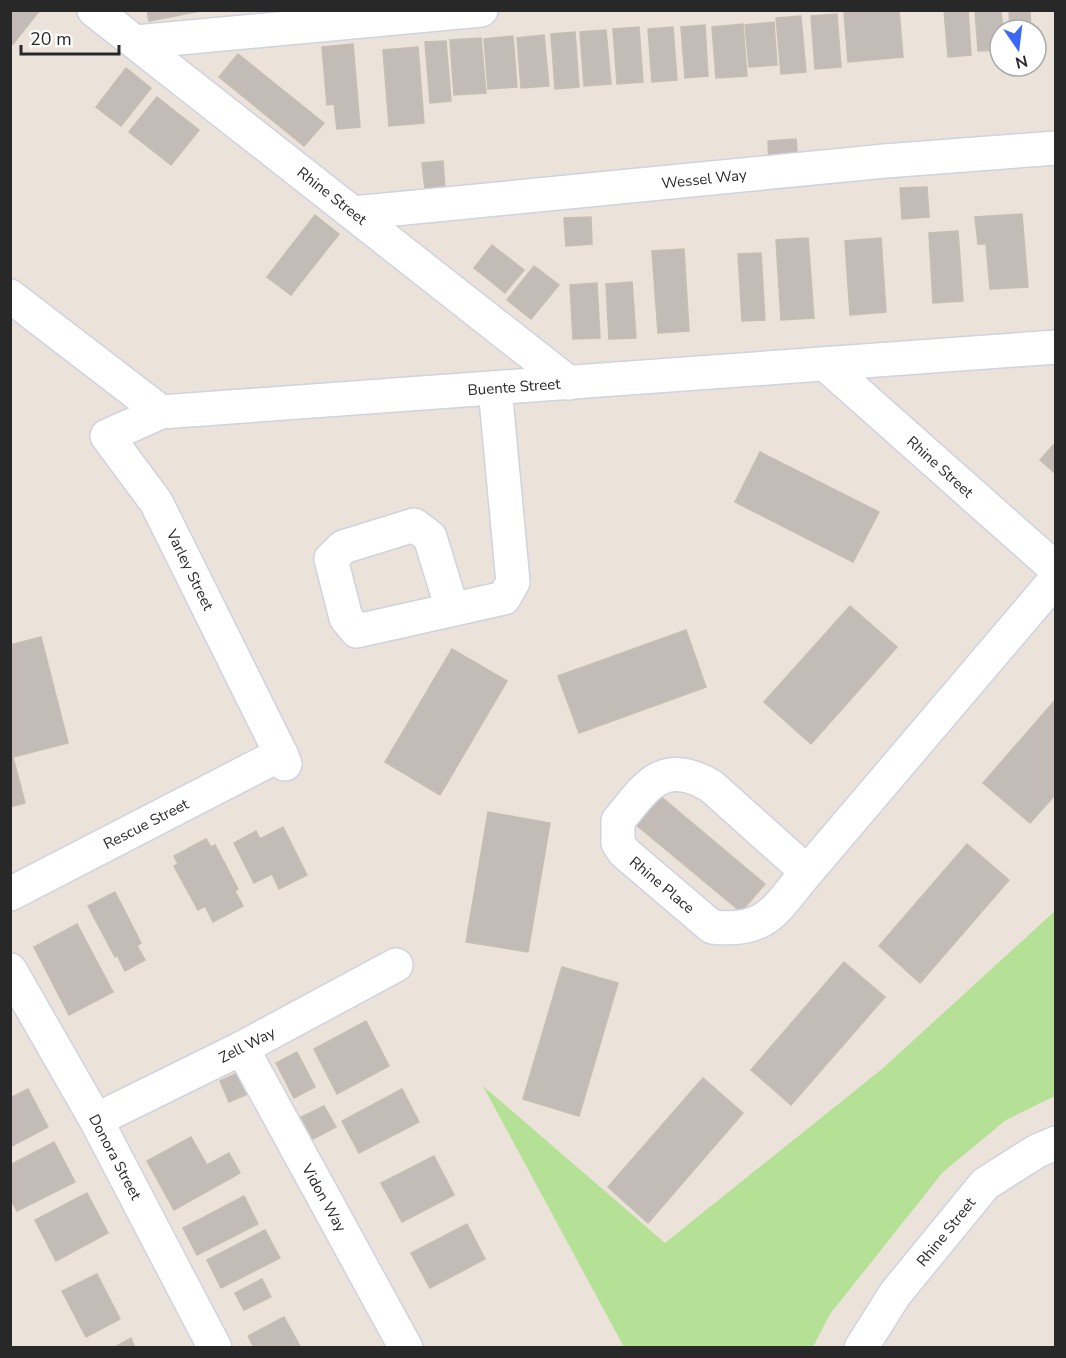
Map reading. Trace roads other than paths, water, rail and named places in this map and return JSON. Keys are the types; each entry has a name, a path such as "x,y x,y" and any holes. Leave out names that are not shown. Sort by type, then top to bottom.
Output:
{"street":[{"name":"Rhine Street","path":"94,10 569,383"},
{"path":"136,42 481,10"},
{"name":"Wessel Way","path":"354,213 873,162 1056,148"},
{"path":"10,296 161,412"},
{"name":"Buente Street","path":"161,412 1056,347"},
{"name":"Rhine Street","path":"825,364 1056,569"},
{"path":"452,609 504,598 513,582 495,388"},
{"name":"Varley Street","path":"161,412 107,436 156,502 283,759"},
{"name":"Rhine Place","path":"807,872 711,786 697,777 681,774 665,776 651,782 618,821 616,832 618,843 624,852 712,927 731,929 751,926 768,918 1056,579"},
{"name":"Rescue Street","path":"10,894 283,759"},
{"name":"Zell Way","path":"96,1120 242,1048 396,965"},
{"name":"Donora Street","path":"10,970 96,1120 214,1347"},
{"name":"Vidon Way","path":"242,1048 406,1347"},
{"name":"Rhine Street","path":"861,1347 895,1294 985,1184 1037,1151 1056,1143"}]}
